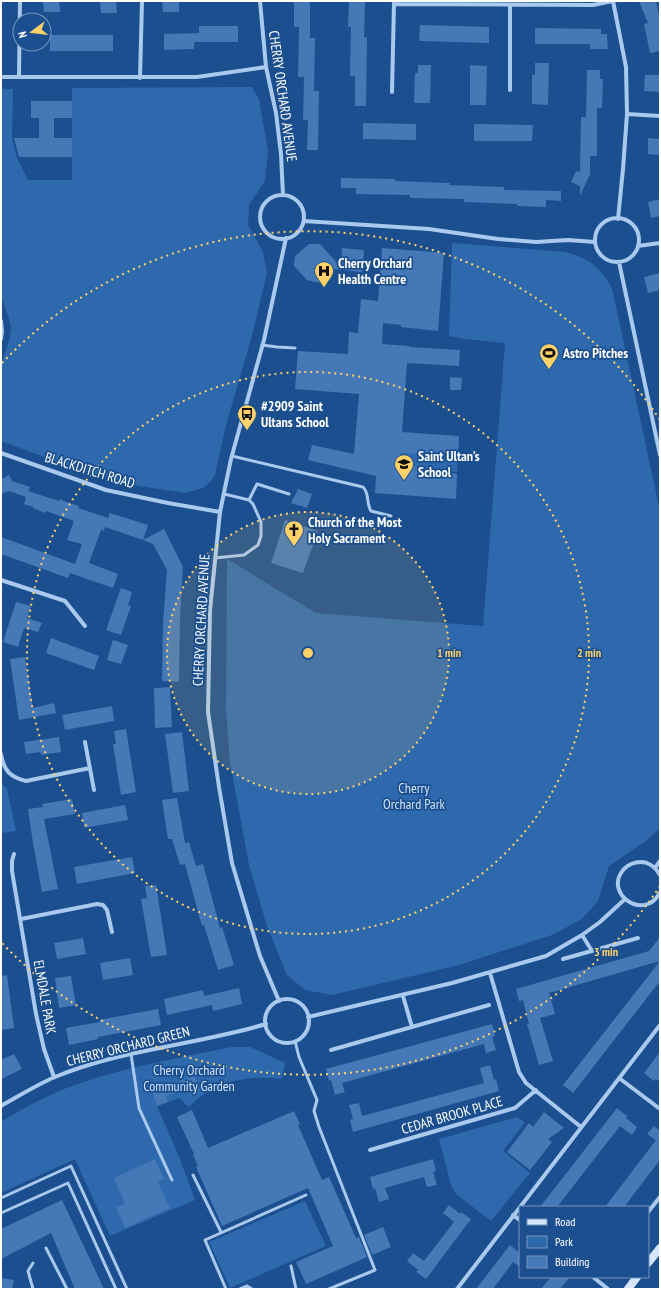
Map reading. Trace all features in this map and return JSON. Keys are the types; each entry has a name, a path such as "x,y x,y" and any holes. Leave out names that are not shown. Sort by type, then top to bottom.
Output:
{"street":[{"path":"19,77 20,1"},
{"path":"140,78 142,1"},
{"name":"CHERRY ORCHARD AVENUE","path":"260,1 266,67 276,113 284,195"},
{"path":"392,92 394,2 510,5 593,5 613,1 626,67 627,114 618,218"},
{"path":"510,5 510,90"},
{"path":"1,78 197,77 266,67"},
{"path":"627,114 660,116"},
{"path":"278,195 284,195 295,199 300,205 303,210 304,221 300,229 294,235 286,238 274,237 265,230 261,222 260,213 263,206 269,199 278,195"},
{"path":"618,218 624,220 634,228 639,240 638,246 631,257 620,262 606,260 596,249 595,242 599,228 610,219 618,218"},
{"path":"304,221 429,230 506,240 536,242 568,240 595,242"},
{"name":"CHERRY ORCHARD AVENUE","path":"279,1001 260,956 232,863 208,712 210,622 214,558 220,512 232,456 262,345 286,238"},
{"path":"638,246 660,243"},
{"path":"620,262 660,455"},
{"path":"1,321 1,339"},
{"name":"BLACKDITCH ROAD","path":"1,453 106,490 168,504 220,512"},
{"path":"1,580 65,601 85,626"},
{"path":"85,742 94,790"},
{"path":"1,754 7,771 16,779 26,781 90,768"},
{"name":"ELMDALE PARK","path":"14,854 12,871 38,1021 44,1049 54,1077"},
{"path":"655,868 660,861"},
{"path":"660,876 655,868 649,864 642,862 634,863 627,866 622,871 618,886 620,893 630,903 644,905 650,903 660,893"},
{"path":"308,1017 403,996 490,973 546,956 582,935 600,922 625,899"},
{"path":"21,919 97,904 103,905 107,910 112,932"},
{"path":"582,935 592,951"},
{"path":"563,959 638,938"},
{"path":"490,973 519,1072 526,1083 581,1127"},
{"path":"403,996 412,1026"},
{"path":"289,999 300,1004 304,1008 308,1017 307,1030 302,1037 295,1041 284,1042 276,1039 270,1034 266,1024 266,1017 268,1010 273,1004 279,1001 289,999"},
{"path":"331,1050 489,1005"},
{"name":"CHERRY ORCHARD GREEN","path":"1,1106 54,1077 90,1065 131,1054 266,1024"},
{"path":"520,1206 660,1025"},
{"path":"619,1078 660,1109"},
{"name":"CEDAR BROOK PLACE","path":"370,1150 508,1110 521,1104 536,1090"},
{"path":"649,1211 660,1197"},
{"path":"457,1289 519,1207"},
{"path":"513,1215 519,1219"},
{"path":"649,1262 660,1248"},
{"path":"594,1278 608,1289"},
{"path":"628,1289 636,1278"}],"lane":[{"path":"262,345 296,348"},
{"path":"232,456 363,487 366,492 369,509 371,511 391,516"},
{"path":"249,500 257,484 289,494"},
{"path":"214,558 244,555 258,545 261,536 261,522 253,504 249,500 224,494"},
{"path":"295,1041 299,1057 317,1100 314,1111 319,1126 375,1270 329,1289"},
{"path":"131,1054 139,1108 172,1180"},
{"path":"1,1198 71,1166 127,1289"},
{"path":"193,1175 221,1232"},
{"path":"1,1213 68,1182 116,1289"},
{"path":"226,1289 205,1240 306,1195"},
{"path":"46,1248 66,1289"},
{"path":"33,1264 28,1271 33,1289"},
{"path":"291,1266 296,1289"},
{"path":"240,1289 247,1286 252,1289"}],"green space":[{"path":"252,87 259,99 268,151 265,181 249,205 248,225 263,252 267,273 253,332 225,429 215,475 203,488 185,493 127,484 74,468 1,441 1,364 9,341 11,328 1,296 1,89 13,89 12,138 17,158 28,180 72,180 72,88"},
{"name":"Cherry Orchard Park","path":"452,243 566,252 582,258 594,265 603,274 612,288 660,511 660,828 646,841 609,866 598,901 582,919 552,935 459,965 332,995 305,990 287,975 267,926 249,865 230,762 226,712 227,559 316,613 483,626 505,343 449,336"},
{"path":"397,452 458,456 457,472 383,466"},
{"path":"1,783 7,789 16,831 1,833"},
{"name":"Cherry Orchard Community Garden","path":"232,1047 250,1047 285,1063 282,1079 251,1078 231,1082 212,1089 189,1107 179,1098 157,1106 180,1159 195,1200 110,1236 75,1159 1,1193 1,1122 45,1098 92,1079 111,1073"},
{"path":"517,1117 525,1122 503,1151 530,1173 491,1221 456,1194 451,1185 439,1139"},
{"path":"305,1201 326,1246 230,1288 209,1242"}],"building":[{"path":"43,1 59,1 60,12 44,12"},
{"path":"100,1 116,1 117,13 101,13"},
{"path":"162,1 179,1 179,12 163,12"},
{"path":"294,1 310,1 310,38 315,38 314,91 319,91 318,150 307,150 308,120 303,120 304,77 298,77 299,27 294,27"},
{"path":"349,1 365,1 364,37 367,37 366,106 355,106 355,76 350,76 351,27 348,27"},
{"path":"639,1 656,1 660,21 660,51 650,53 644,24 648,23"},
{"path":"420,25 489,27 489,43 419,41"},
{"path":"199,26 238,26 238,42 194,42 194,49 164,50 164,34 199,33"},
{"path":"535,28 601,29 601,34 607,34 608,49 590,49 590,44 535,44"},
{"path":"52,35 113,35 113,51 52,51"},
{"path":"535,63 549,63 548,105 532,104 532,75 535,75"},
{"path":"418,65 431,65 430,103 414,103 415,73 418,73"},
{"path":"470,65 487,66 486,105 470,105"},
{"path":"587,70 600,70 600,79 603,79 602,108 597,108 597,156 590,156 590,174 580,196 580,186 571,182 576,171 580,172 581,117 586,117"},
{"path":"645,75 660,75 660,92 644,91"},
{"path":"31,101 72,101 72,118 54,118 54,138 72,138 72,157 19,157 14,138 39,138 39,118 31,118"},
{"path":"363,123 416,124 416,140 363,139"},
{"path":"474,124 533,125 532,141 474,141"},
{"path":"648,138 660,139 660,155 648,154"},
{"path":"341,178 395,179 395,181 450,183 449,185 504,187 504,190 561,191 561,201 546,200 546,207 517,206 517,204 464,202 464,199 410,198 410,195 356,194 356,188 341,188"},
{"path":"660,199 660,216 651,218 648,202"},
{"path":"309,244 320,244 341,267 342,248 364,250 362,272 333,269 319,283 307,280 294,266 295,256"},
{"path":"382,248 444,253 438,331 401,327 401,325 383,323 382,344 460,350 459,366 407,363 402,432 459,436 458,456 401,453 399,464 457,474 456,499 375,493 376,476 308,460 312,445 354,454 359,394 295,389 298,351 348,354 349,332 358,333 361,299 378,301"},
{"path":"660,273 660,290 648,293 644,277"},
{"path":"450,377 462,378 461,390 450,390"},
{"path":"9,475 12,481 30,487 28,491 59,501 60,499 79,506 78,508 108,518 110,513 148,525 143,540 105,527 104,531 101,530 89,563 118,574 113,588 70,573 68,578 1,554 1,537 75,564 82,544 67,540 74,521 46,511 45,513 24,504 26,497 9,491 1,494 1,479"},
{"path":"298,489 312,494 307,508 291,503"},
{"name":"Church of the Most Holy Sacrament","path":"285,520 318,531 303,573 271,563"},
{"path":"164,529 183,567 180,618 179,682 162,681 163,622 167,570 153,544 143,540"},
{"path":"121,588 132,592 128,605 131,606 121,635 106,630"},
{"path":"16,602 31,606 27,618 42,623 38,632 24,628 18,647 3,642"},
{"path":"51,638 99,656 94,670 46,653"},
{"path":"113,640 128,645 121,664 107,660"},
{"path":"25,657 33,708 54,703 56,713 19,720 10,659"},
{"path":"170,687 172,727 155,728 154,688"},
{"path":"112,706 114,721 65,730 62,715"},
{"path":"126,729 136,792 121,795 113,744 116,744 114,731"},
{"path":"182,732 189,791 173,793 165,734"},
{"path":"59,737 61,752 41,755 40,752 26,754 24,742"},
{"path":"177,798 185,843 189,842 196,866 203,864 220,928 222,927 234,965 218,970 204,925 202,926 185,864 180,865 172,839 168,839 162,800"},
{"path":"72,799 75,814 44,819 58,889 42,892 28,809 43,807 42,804"},
{"path":"125,805 128,820 84,828 82,813"},
{"path":"132,857 135,873 77,884 74,867"},
{"path":"156,885 167,955 151,957 141,899 147,898 145,886"},
{"path":"660,937 660,961 549,993 555,1014 540,1018 553,1061 539,1065 527,1024 529,1024 523,1000 519,1001 516,989 649,951"},
{"path":"83,938 86,954 57,959 54,943"},
{"path":"130,958 133,975 103,980 100,963"},
{"path":"660,961 660,981 573,1093 563,1085"},
{"path":"7,975 14,1028 1,1030 1,976"},
{"path":"71,976 76,1005 59,1008 55,978"},
{"path":"239,988 242,1004 213,1011 212,1005 167,1015 164,999 203,990 204,996"},
{"path":"158,1009 161,1025 98,1037 98,1039 69,1045 66,1028"},
{"path":"492,1024 495,1036 492,1037 496,1050 486,1053 484,1044 342,1083 345,1092 335,1095 331,1080 329,1081 326,1069"},
{"path":"660,1052 660,1082 656,1079 654,1081 644,1073"},
{"path":"14,1054 22,1069 1,1079 1,1060"},
{"path":"490,1065 499,1091 353,1132 350,1120 353,1119 349,1105 359,1103 362,1116 484,1083 480,1068"},
{"path":"195,1076 200,1091 191,1094 189,1089 166,1096 168,1102 157,1106 151,1088 162,1084 163,1087"},
{"path":"617,1108 627,1116 626,1118 637,1127 632,1135 620,1126 558,1206 541,1206"},
{"path":"192,1110 208,1148 294,1111 300,1124 298,1125 322,1180 329,1177 356,1238 359,1237 367,1257 306,1284 296,1262 333,1246 308,1188 222,1226 196,1167 198,1166 193,1155 194,1154 177,1117"},
{"path":"544,1112 564,1128 548,1139 552,1142 530,1170 507,1152 529,1123 533,1127"},
{"path":"654,1126 660,1131 660,1160 625,1206 606,1206 656,1140 647,1134"},
{"path":"155,1159 164,1179 158,1182 170,1208 125,1228 116,1207 125,1204 114,1178"},
{"path":"433,1159 436,1171 433,1172 437,1185 427,1187 424,1177 385,1188 389,1199 379,1202 375,1188 373,1189 370,1177"},
{"path":"62,1200 104,1289 75,1289 51,1233 1,1259 1,1229"},
{"path":"449,1205 460,1214 461,1212 471,1219 426,1279 416,1272 418,1270 407,1261 413,1253 424,1261 454,1222 443,1213"},
{"path":"383,1227 391,1247 372,1255 364,1235"},
{"path":"510,1245 519,1252 519,1266 513,1262 493,1289 476,1289"},
{"path":"1,1278 14,1280 12,1289 1,1289"},
{"path":"550,1278 569,1278 560,1289 541,1289"}],"place":[{"name":"Cherry Orchard Health Centre","path":"324,288"},
{"name":"Astro Pitches","path":"549,370"},
{"name":"#2909 Saint Ultans School","path":"247,431"},
{"name":"Saint Ultan’s School","path":"404,481"},
{"name":"Church of the Most Holy Sacrament","path":"294,547"}]}
